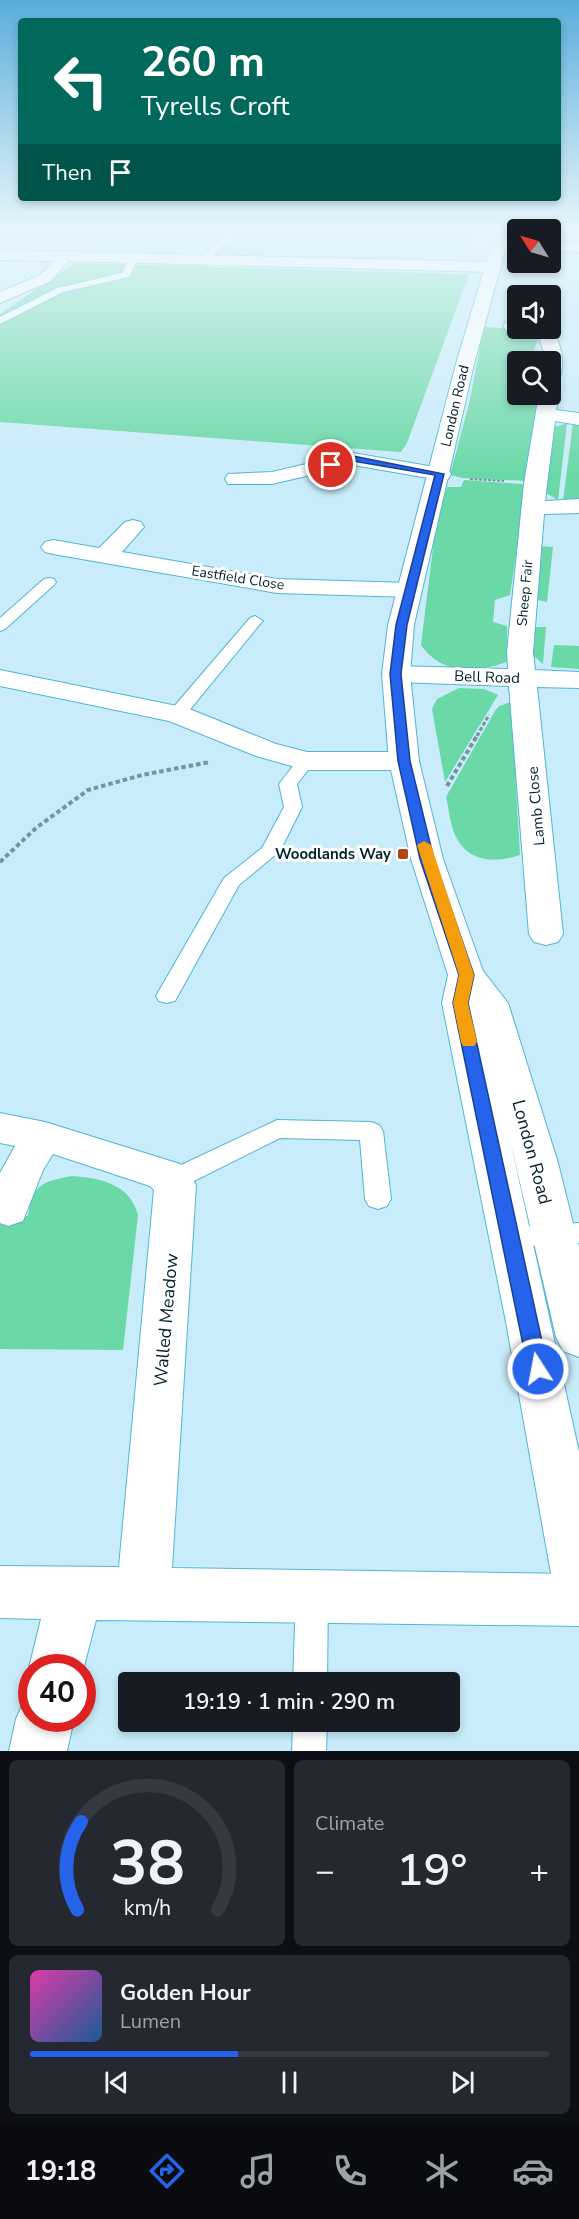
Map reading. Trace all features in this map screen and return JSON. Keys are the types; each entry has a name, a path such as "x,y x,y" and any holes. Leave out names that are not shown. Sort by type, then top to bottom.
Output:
{"street":[{"name":"London Road","path":"480,311 408,590 401,625 396,674 404,761 427,859 466,975 490,1003 537,1163 548,1235 579,1580"},
{"name":"Sheep Fair","path":"517,678 533,508 547,405"},
{"name":"Sheep Fair","path":"549,405 579,419"},
{"path":"236,479 272,478 353,459 439,476"},
{"path":"533,508 579,506"},
{"path":"104,556 134,527"},
{"name":"Eastfield Close","path":"53,547 277,586 408,590"},
{"name":"Bell Road","path":"396,674 579,680"},
{"path":"0,678 177,714 266,750 306,761 404,761"},
{"name":"Lamb Close","path":"517,678 546,934"},
{"path":"0,1128 45,1137 165,1175 171,1181"},
{"path":"8,1209 27,1159 45,1137"},
{"name":"Walled Meadow","path":"143,1595 175,1206 175,1185 171,1181"},
{"name":"London Road","path":"548,1235 579,1337"},
{"path":"0,1592 579,1600"},
{"path":"60,1654 75,1592"},
{"path":"38,1751 42,1732"}],"lane":[{"path":"2,311 12,314"},
{"path":"0,321 19,311"},
{"path":"0,626 49,582"},
{"path":"177,714 255,621"},
{"path":"167,996 231,882 270,850 293,807 288,784 306,761"},
{"path":"171,1181 277,1129 371,1131 378,1199"},
{"path":"310,1672 312,1596"},
{"path":"309,1751 310,1732"}],"path":[{"path":"439,476 536,483"},
{"path":"421,830 517,678"},
{"path":"0,862 36,828 88,790 142,775 266,750"}],"green space":[{"path":"5,311 456,311 407,443 401,452 0,422 0,314"},
{"path":"484,327 507,328 507,339 537,339 534,351 507,351 507,405 538,405 527,481 463,478 450,475 469,404"},
{"path":"567,423 558,500 546,493 555,427"},
{"path":"573,423 579,423 579,502 563,501"},
{"path":"464,480 521,484 526,488 510,595 495,600 493,622 507,626 507,662 471,669 460,669 439,662 421,645 435,532 447,487 461,487"},
{"path":"540,546 553,547 547,602 535,599"},
{"path":"532,627 546,627 543,664 530,653"},
{"path":"554,645 579,646 579,669 551,667"},
{"path":"459,688 484,689 498,695 445,782 432,709 437,699"},
{"path":"511,702 520,855 492,860 475,856 460,844 453,831 446,797 495,711 499,706"},
{"path":"72,1176 104,1181 113,1185 128,1196 138,1215 123,1350 0,1349 0,1216 28,1216 33,1197 40,1186 53,1180"}],"slow traffic":[{"path":"424,845 466,975 460,1003 469,1042"}],"place":[{"name":"Woodlands Way","path":"403,854"}],"route":[{"path":"331,465 353,459 440,474 408,590 401,625 396,674 404,761 427,859 466,975 460,1003 538,1369"}]}
